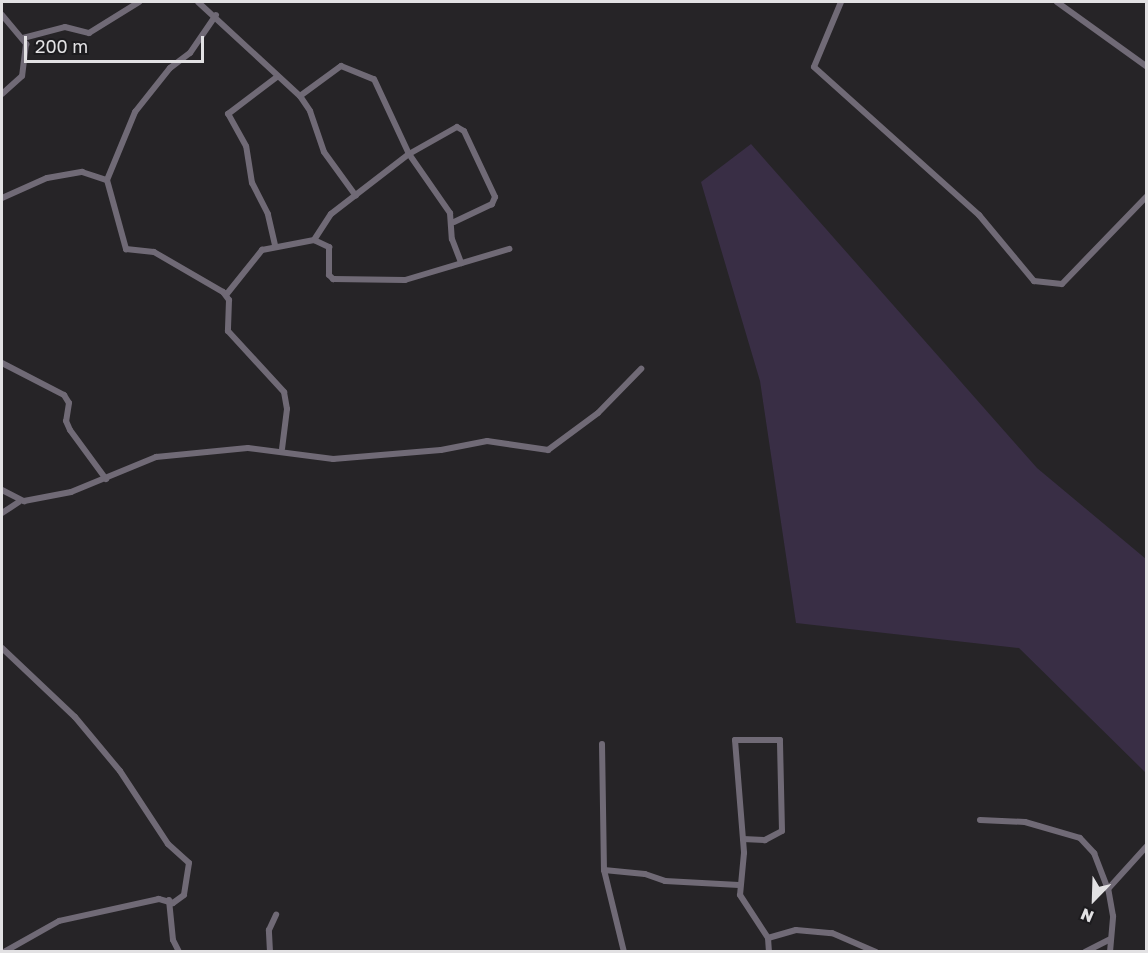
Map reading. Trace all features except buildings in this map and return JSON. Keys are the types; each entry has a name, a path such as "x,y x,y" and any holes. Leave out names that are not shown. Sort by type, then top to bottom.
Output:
{"street":[{"path":"23,38 66,27 89,33 139,2"},
{"path":"198,2 216,15 277,77 300,96 324,153 356,196"},
{"path":"841,2 814,67 979,215 1034,281 1062,284 1146,197"},
{"path":"1057,2 1146,66"},
{"path":"2,15 23,38 22,76 2,94"},
{"path":"216,15 190,53 170,68 135,112 108,180 121,245 154,252 226,295"},
{"path":"300,96 341,66 365,72 374,79 409,154 454,222 452,239 461,262"},
{"path":"275,245 268,214 252,183 246,146 228,114 259,87 277,77"},
{"path":"314,240 326,217 409,154 450,130 464,131 495,197 492,204 454,222"},
{"path":"2,198 47,178 82,172 108,180"},
{"path":"282,449 287,409 284,392 228,331 226,295 251,258 275,245 314,240 329,247 329,275 333,279 405,280 509,249"},
{"path":"2,363 64,395 69,403 66,421 70,430 106,478"},
{"path":"2,513 20,502 70,492 156,457 282,449 333,459 441,450 487,441 548,450 598,413 640,369"},
{"path":"2,490 20,502"},
{"path":"2,648 75,717 120,771 168,844 189,863 184,895 173,903 169,900 59,921 4,951"},
{"path":"743,838 765,840 782,831 780,740 735,740 743,838 739,885 741,900 768,938 769,951"},
{"path":"602,744 604,870 624,951"},
{"path":"980,820 1035,824 1080,838 1094,853 1108,889 1113,916 1110,951"},
{"path":"1108,889 1146,847"},
{"path":"604,870 645,874 665,881 739,885"},
{"path":"169,900 173,940 179,951"},
{"path":"270,951 269,930 276,915"},
{"path":"768,938 796,930 831,933 876,951"},
{"path":"1085,951 1110,940"}],"shaded area":[{"path":"751,144 1037,468 1146,559 1146,773 1019,648 796,623 760,381 701,182"}]}
